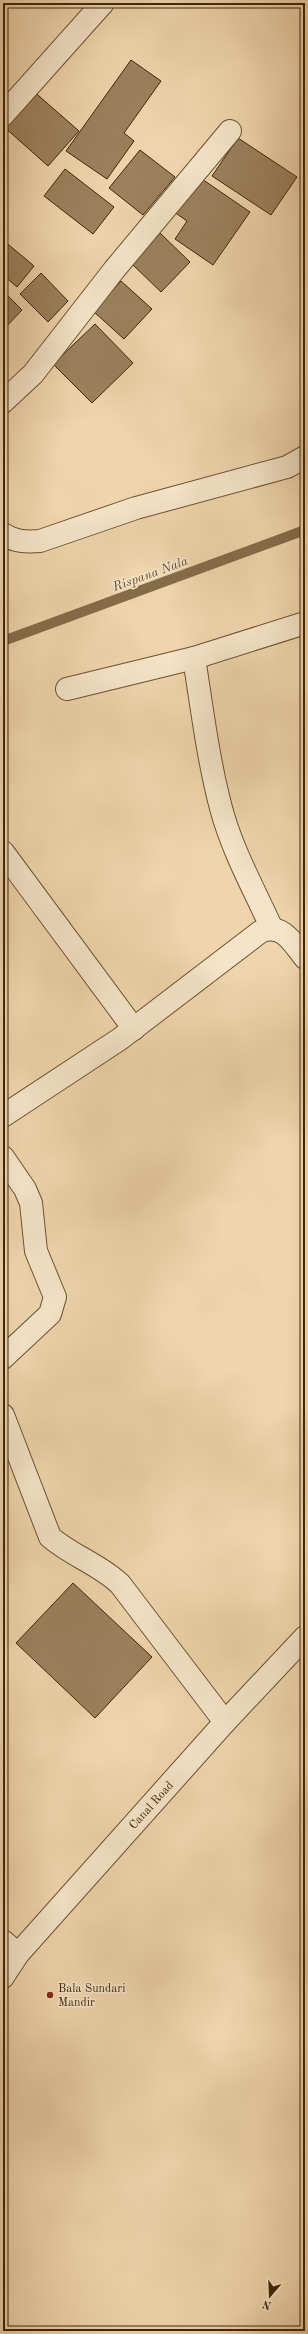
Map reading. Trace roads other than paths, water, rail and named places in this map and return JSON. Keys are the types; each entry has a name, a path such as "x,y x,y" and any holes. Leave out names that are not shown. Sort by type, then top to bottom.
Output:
{"street":[{"path":"3,115 103,3"},
{"path":"3,402 33,374 114,270 230,131"},
{"path":"3,534 11,539 24,542 40,541 136,508 287,467 305,458"},
{"path":"67,689 194,658 305,623"},
{"path":"194,658 210,761 221,809 233,845 272,929"},
{"path":"3,852 134,1029"},
{"path":"3,1116 134,1029 260,932 272,929 287,935 305,958"},
{"path":"3,1157 28,1196 33,1216 32,1232 36,1251 55,1297 50,1314 3,1358"},
{"path":"3,1415 50,1537 63,1548 100,1567 120,1584 225,1722"},
{"name":"Canal Road","path":"3,1977 10,1948 305,1637"}],"waterway":[{"name":"Rispana Nala","path":"3,641 305,530"}],"place":[{"name":"Bala Sundari Mandir","path":"50,1995"}]}
